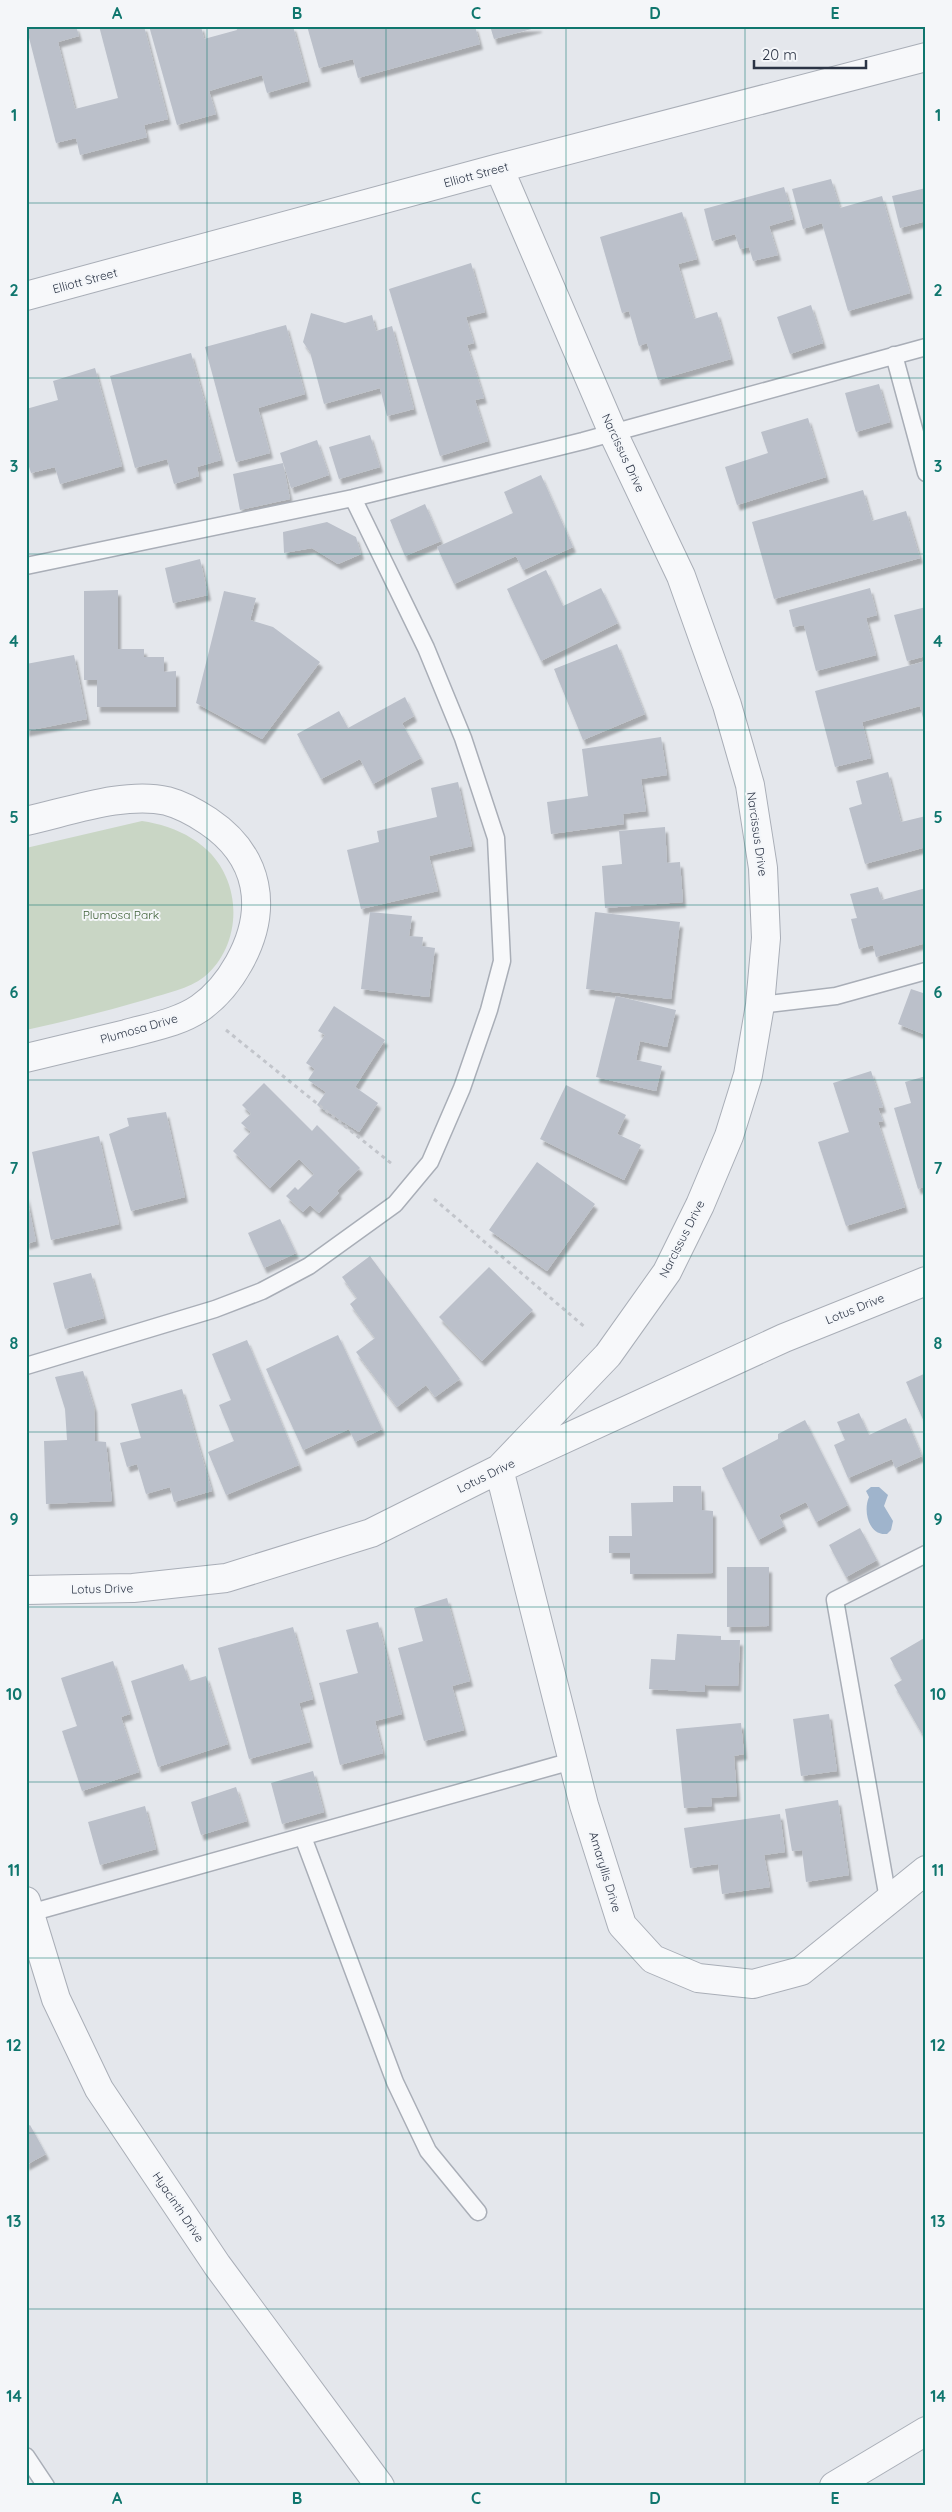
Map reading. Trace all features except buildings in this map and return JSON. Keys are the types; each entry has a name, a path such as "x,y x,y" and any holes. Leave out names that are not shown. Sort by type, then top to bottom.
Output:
{"street":[{"name":"Elliott Street","path":"26,296 499,168 926,57"},
{"name":"Narcissus Drive","path":"499,168 613,433 681,576 727,705 750,785 763,868 766,938 760,1005 748,1075 729,1136 700,1205 667,1272 608,1356 500,1469"},
{"name":"Plumosa Drive","path":"26,821 137,798 169,802 203,818 232,841 246,859 255,883 257,897 255,922 243,955 230,979 202,1006 168,1023 26,1058"},
{"name":"Lotus Drive","path":"26,1590 133,1588 226,1578 371,1533 500,1469 784,1338 926,1281"},
{"name":"Amaryllis Drive","path":"500,1469 572,1761 622,1925 653,1959 698,1978 753,1984 800,1971 926,1870"},
{"name":"Hyacinth Drive","path":"28,1907 56,1999 99,2090 217,2264 380,2486"},
{"path":"834,2486 926,2431"}],"lane":[{"path":"26,566 353,498 613,433 926,346"},
{"path":"894,355 926,473"},
{"path":"26,1366 215,1308 262,1291 309,1266 395,1204 430,1162 462,1088 489,1010 502,961 496,838 463,738 426,648 353,498"},
{"path":"760,1005 836,996 926,971"},
{"path":"888,1899 835,1600 926,1554"},
{"path":"28,1907 303,1837 572,1761"},
{"path":"303,1837 395,2082 428,2151 478,2212"},
{"path":"26,2456 46,2486"}],"green space":[{"name":"Plumosa Park","path":"142,821 168,827 192,838 212,855 220,865 231,890 233,904 232,931 222,956 204,977 184,988 117,1008 26,1030 26,848"}],"water":[{"path":"871,1487 879,1487 888,1495 884,1506 893,1521 891,1530 887,1534 881,1534 871,1527 867,1515 869,1497 866,1491"}]}
